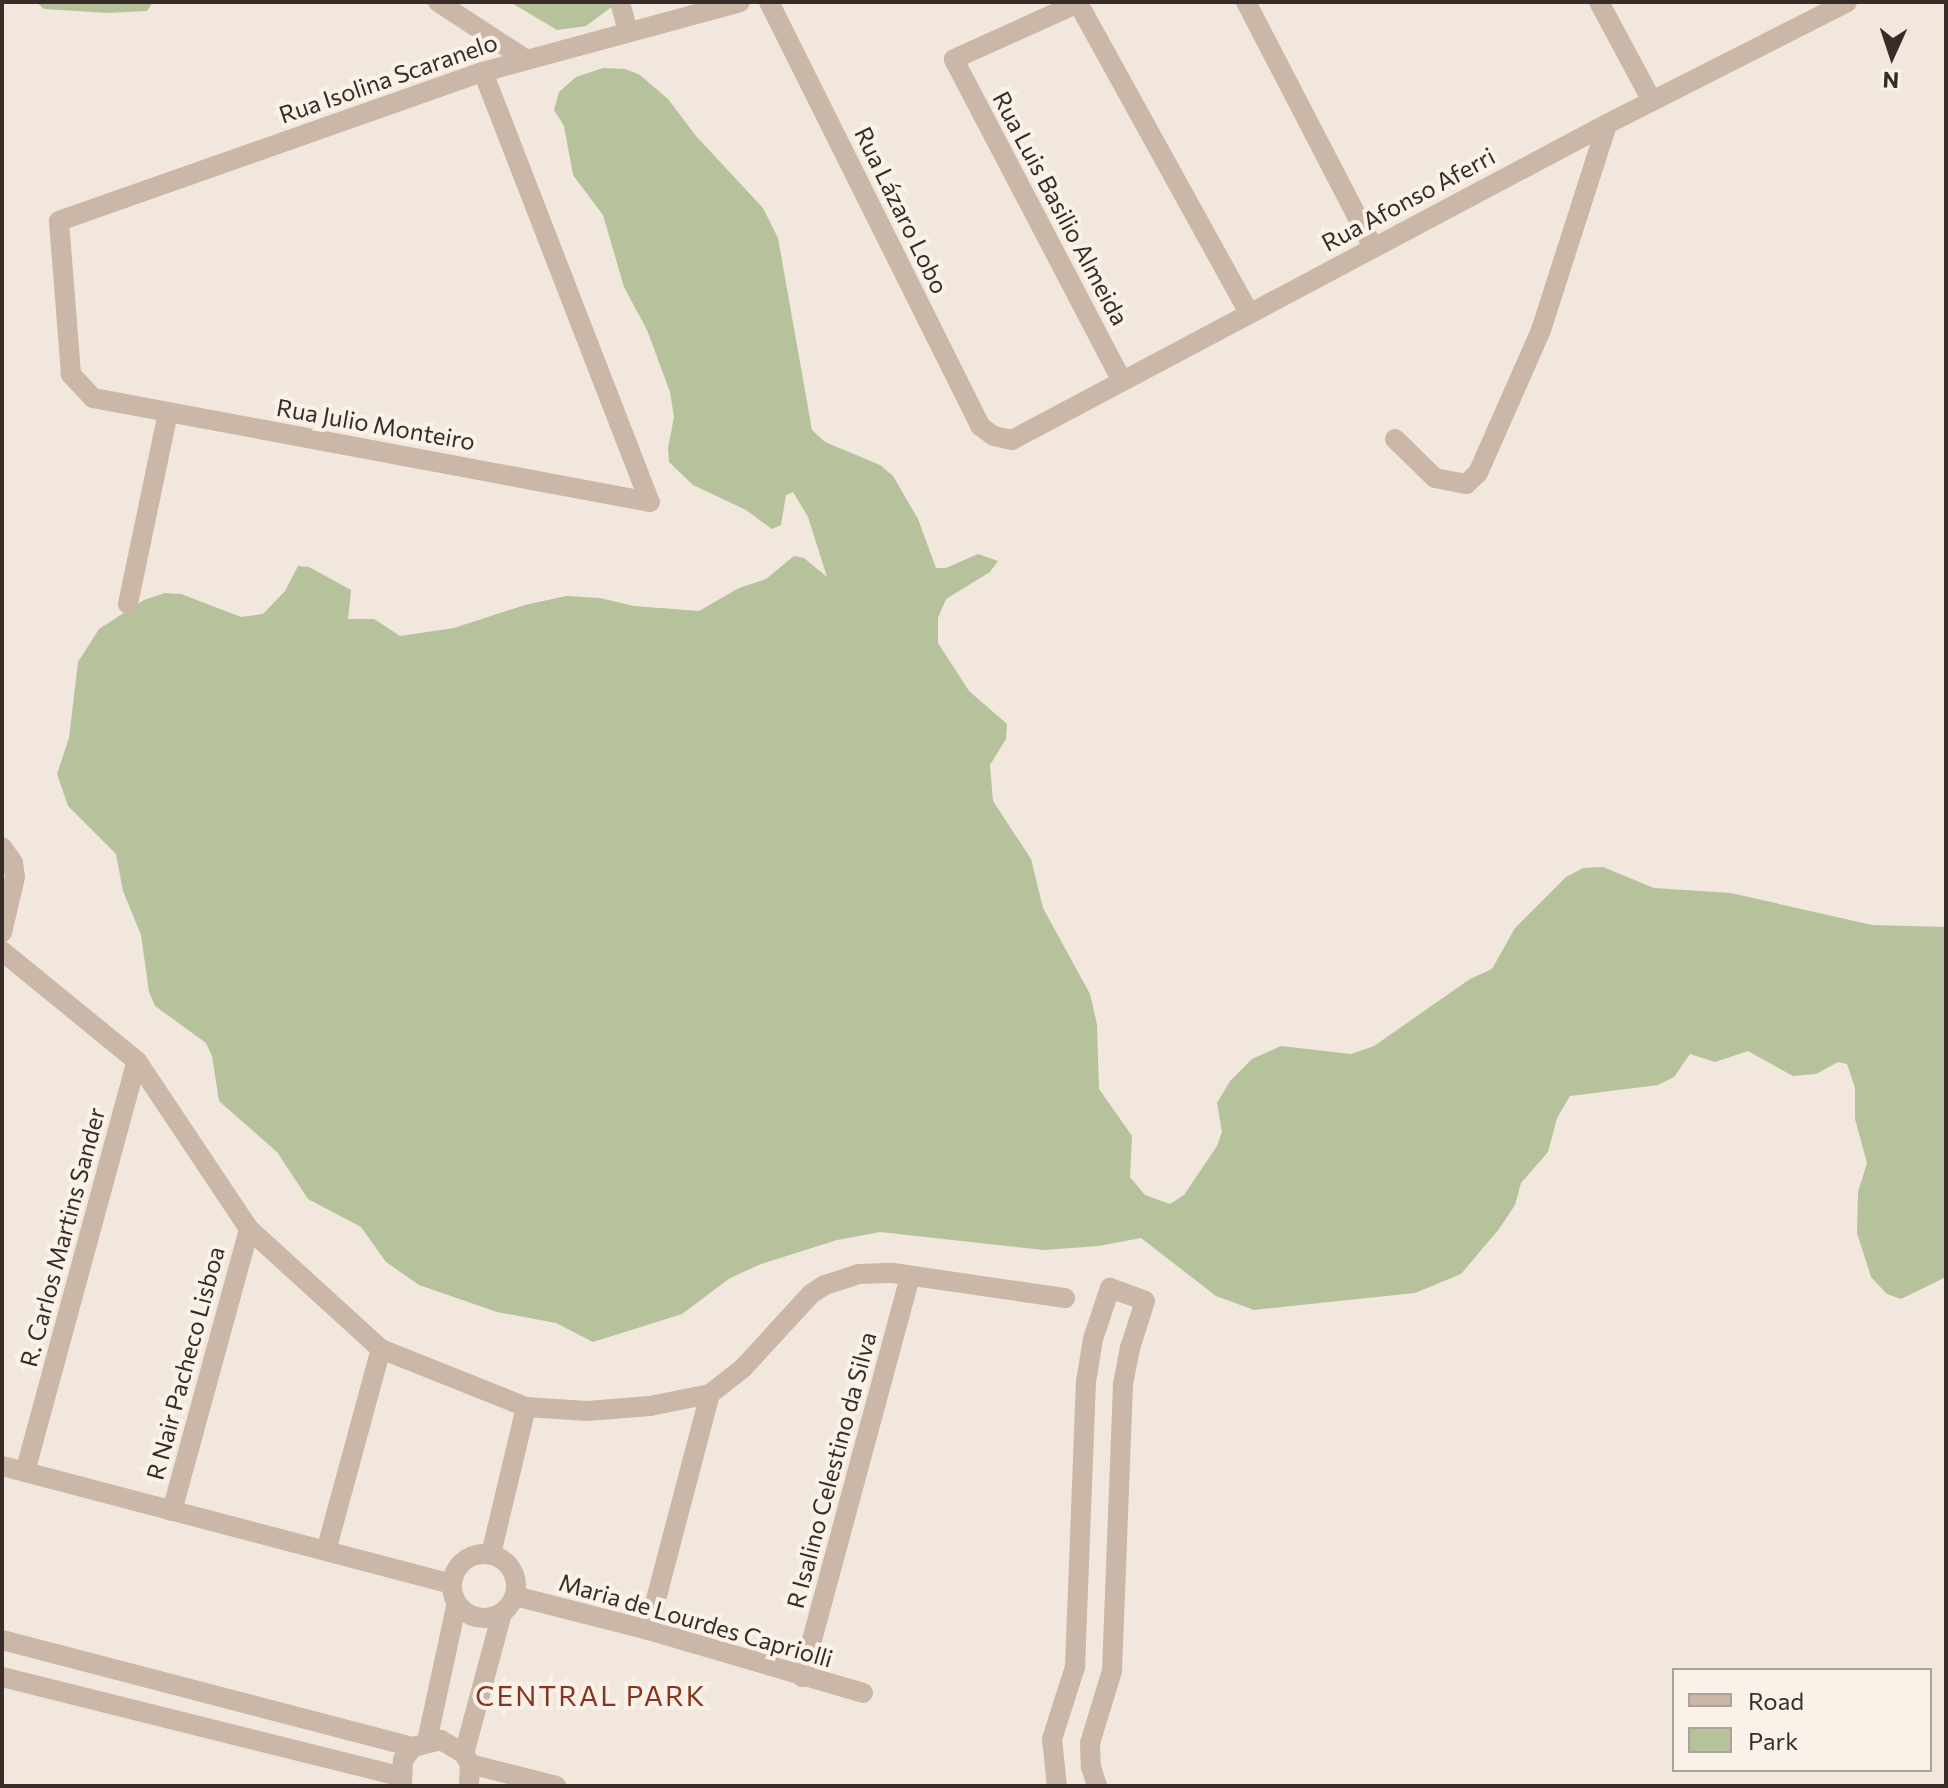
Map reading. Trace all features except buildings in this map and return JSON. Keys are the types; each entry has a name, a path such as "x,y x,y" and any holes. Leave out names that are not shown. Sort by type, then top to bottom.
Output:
{"street":[{"path":"438,2 525,59"},
{"path":"620,2 628,31"},
{"name":"Rua Isolina Scaranelo","path":"93,398 71,374 59,221 483,72 740,2"},
{"name":"Rua Lázaro Lobo","path":"769,2 980,426 994,436"},
{"path":"1246,2 1373,247"},
{"path":"1599,2 1652,101"},
{"name":"Rua Afonso Aferri","path":"994,436 1012,440 1607,124 1847,2"},
{"name":"Rua Luis Basilio Almeida","path":"1122,381 954,59 1078,3 1249,313"},
{"name":"Rua Julio Monteiro","path":"93,398 650,502 483,72"},
{"path":"1395,439 1435,478 1466,484 1478,473 1541,330 1607,124"},
{"path":"128,604 168,412"},
{"path":"2,933 15,884 6,852"},
{"path":"2,951 137,1061 249,1229 381,1349 526,1407 587,1411 650,1406 710,1394 752,1358 797,1305 825,1285 876,1272 1065,1298"},
{"name":"R. Carlos Martins Sander","path":"25,1472 137,1061"},
{"name":"R Nair Pacheco Lisboa","path":"172,1511 249,1229"},
{"name":"R Isalino Celestino da Silva","path":"802,1677 910,1276"},
{"path":"1057,1786 1052,1739 1075,1667 1086,1382 1093,1339 1110,1288 1145,1301 1130,1348 1123,1385 1112,1671 1090,1743 1091,1767 1097,1786"},
{"path":"326,1551 381,1349"},
{"path":"648,1630 710,1394"},
{"path":"491,1554 526,1407"},
{"path":"2,1466 452,1584"},
{"path":"2,1677 401,1781 403,1760 420,1744 456,1607 452,1584 458,1567 473,1556 491,1554 507,1563 512,1570 516,1578 515,1596 502,1613 467,1759 469,1786"},
{"name":"Maria de Lourdes Capriolli","path":"515,1596 648,1630 863,1693"},
{"path":"456,1607 471,1616 487,1619 502,1613"},
{"path":"2,1640 420,1744 441,1740 454,1745 467,1759 556,1786"}],"green space":[{"path":"36,2 153,2 147,11 108,13 44,9"},
{"path":"510,2 618,2 586,26 557,30"},
{"path":"603,68 625,69 640,75 668,99 696,136 763,208 778,238 812,430 825,442 880,465 893,476 918,519 936,568 946,568 978,554 998,561 990,572 946,599 938,618 938,643 969,691 1007,724 1006,739 990,765 993,801 1031,859 1043,908 1090,994 1097,1024 1099,1089 1132,1136 1130,1177 1145,1195 1170,1204 1184,1195 1217,1146 1222,1132 1217,1103 1230,1081 1252,1059 1281,1046 1351,1054 1374,1046 1470,979 1492,969 1515,928 1566,877 1583,868 1603,867 1654,888 1731,893 1872,925 1946,927 1946,1277 1901,1299 1887,1294 1871,1277 1857,1233 1858,1192 1867,1163 1855,1119 1855,1088 1847,1064 1838,1062 1816,1074 1793,1076 1748,1051 1715,1062 1690,1054 1674,1077 1658,1085 1570,1096 1557,1118 1548,1152 1521,1183 1515,1205 1499,1229 1461,1274 1415,1293 1254,1310 1216,1296 1141,1238 1099,1246 1043,1250 880,1232 837,1240 761,1264 730,1278 682,1314 593,1342 556,1323 497,1312 419,1285 386,1262 361,1227 308,1199 277,1152 219,1101 212,1056 206,1043 155,1006 149,992 141,935 123,891 116,854 68,806 57,774 69,738 78,662 99,629 144,600 165,593 181,594 241,617 263,614 285,591 298,566 309,567 351,590 348,619 374,619 400,636 454,628 525,605 566,596 699,611 739,588 766,579 794,556 804,558 827,577 808,517 793,492 786,495 781,525 772,529 746,510 693,485 669,462 668,448 674,417 670,392 647,330 624,287 603,215 573,175 564,126 554,110 559,92 576,77"}],"district":[{"name":"CENTRAL PARK","path":"591,1695"}]}
